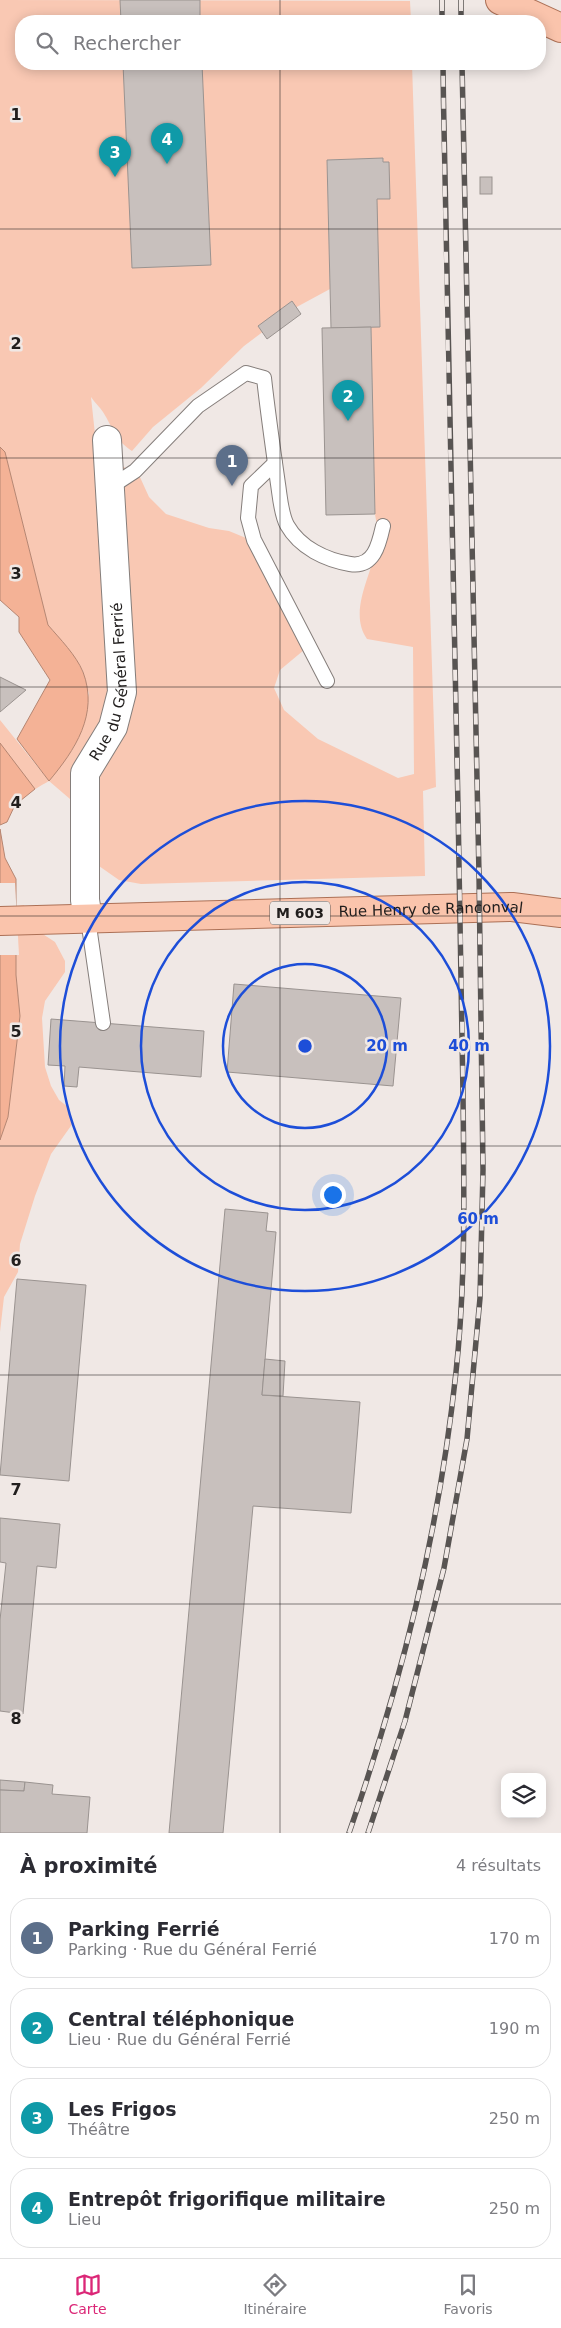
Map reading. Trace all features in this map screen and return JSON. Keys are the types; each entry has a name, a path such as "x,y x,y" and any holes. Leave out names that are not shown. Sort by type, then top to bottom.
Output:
{"main road":[{"path":"500,0 533,15"},
{"path":"546,21 561,28"},
{"name":"M 603","path":"512,907 561,895"},
{"name":"Rue Henry de Ranconval","path":"0,921 512,907 561,913"}],"street":[{"name":"Rue du Général Ferrié","path":"88,919 84,900 85,773 113,727 122,692 107,440"}],"lane":[{"path":"109,488 135,471 198,406 246,373 264,378 275,463 287,525 304,545 327,559 353,565 368,561 378,550 383,526"},
{"path":"275,463 251,486 248,518 254,540 327,681"},
{"path":"88,919 103,1023"}],"shaded area":[{"path":"0,0 410,1 411,15 15,15 15,70 412,70 436,787 423,791 425,876 141,884 119,880 99,866 84,811 49,781 74,747 89,694 83,671 66,646 48,625 5,452 0,447","holes":["383,158 389,199 377,199 371,327 375,514 378,538 376,553 364,591 360,616 362,628 367,639 413,647 414,774 398,778 318,739 284,710 274,688 280,670 304,650 258,557 246,538 229,531 209,528 166,514 149,497 139,475 97,453 91,397 103,412 118,438 132,451 153,427 201,388 244,346 293,309 330,289 327,160"]},
{"path":"0,447 5,452 48,625 76,659 83,672 87,687 88,702 82,731 68,757 49,781 17,739 50,680 19,632 19,617 0,600"},
{"path":"0,720 49,781 24,797 14,808 7,822 0,825"},
{"path":"0,743 35,789 15,805 7,822 0,825"},
{"path":"0,829 5,858 16,879 16,975 20,1016 8,1117 0,1140"},
{"path":"24,905 28,919 35,929 55,942 65,961 65,972 45,1001 42,1018 45,1067 51,1086 59,1100 68,1107 73,1123 51,1154 35,1196 20,1244 18,1272 4,1297 0,1332 0,1140 8,1117 20,1016 16,975 16,906"}],"pier":[{"path":"0,883 15,883 19,955 0,955"}],"building":[{"path":"120,0 200,0 200,15 121,15"},
{"path":"123,70 202,70 211,265 132,268"},
{"path":"383,158 383,162 389,162 390,199 377,199 380,327 331,328 327,160"},
{"path":"480,177 492,177 492,194 480,194"},
{"path":"292,301 301,314 267,339 258,326"},
{"path":"371,327 375,514 326,515 322,328"},
{"path":"0,677 26,690 0,712"},
{"path":"234,984 401,998 393,1086 227,1072"},
{"path":"51,1019 204,1031 201,1077 79,1067 77,1087 64,1086 65,1066 48,1065"},
{"path":"225,1209 268,1213 266,1231 276,1232 262,1395 360,1402 351,1513 253,1506 223,1833 169,1833"},
{"path":"17,1279 86,1285 69,1481 0,1475"},
{"path":"265,1359 285,1361 283,1396 262,1395"},
{"path":"0,1518 60,1524 56,1568 37,1566 23,1714 0,1711 0,1620 6,1563 0,1562"},
{"path":"0,1780 25,1782 24,1791 0,1790"},
{"path":"25,1782 53,1785 52,1794 90,1797 87,1833 0,1833 0,1790 24,1791"}],"railway":[{"path":"442,0 442,15"},
{"path":"461,0 461,15"},
{"path":"349,1833 402,1663 429,1548 449,1432 459,1337 463,1268 462,1023 443,70"},
{"path":"368,1833 405,1721 444,1568 467,1439 480,1298 483,1170 479,874 462,70"}],"place":[{"name":"Entrepôt frigorifique militaire","path":"167,164"},
{"name":"Les Frigos","path":"115,177"},
{"name":"Central téléphonique","path":"348,421"},
{"name":"Parking Ferrié","path":"232,486"}]}
